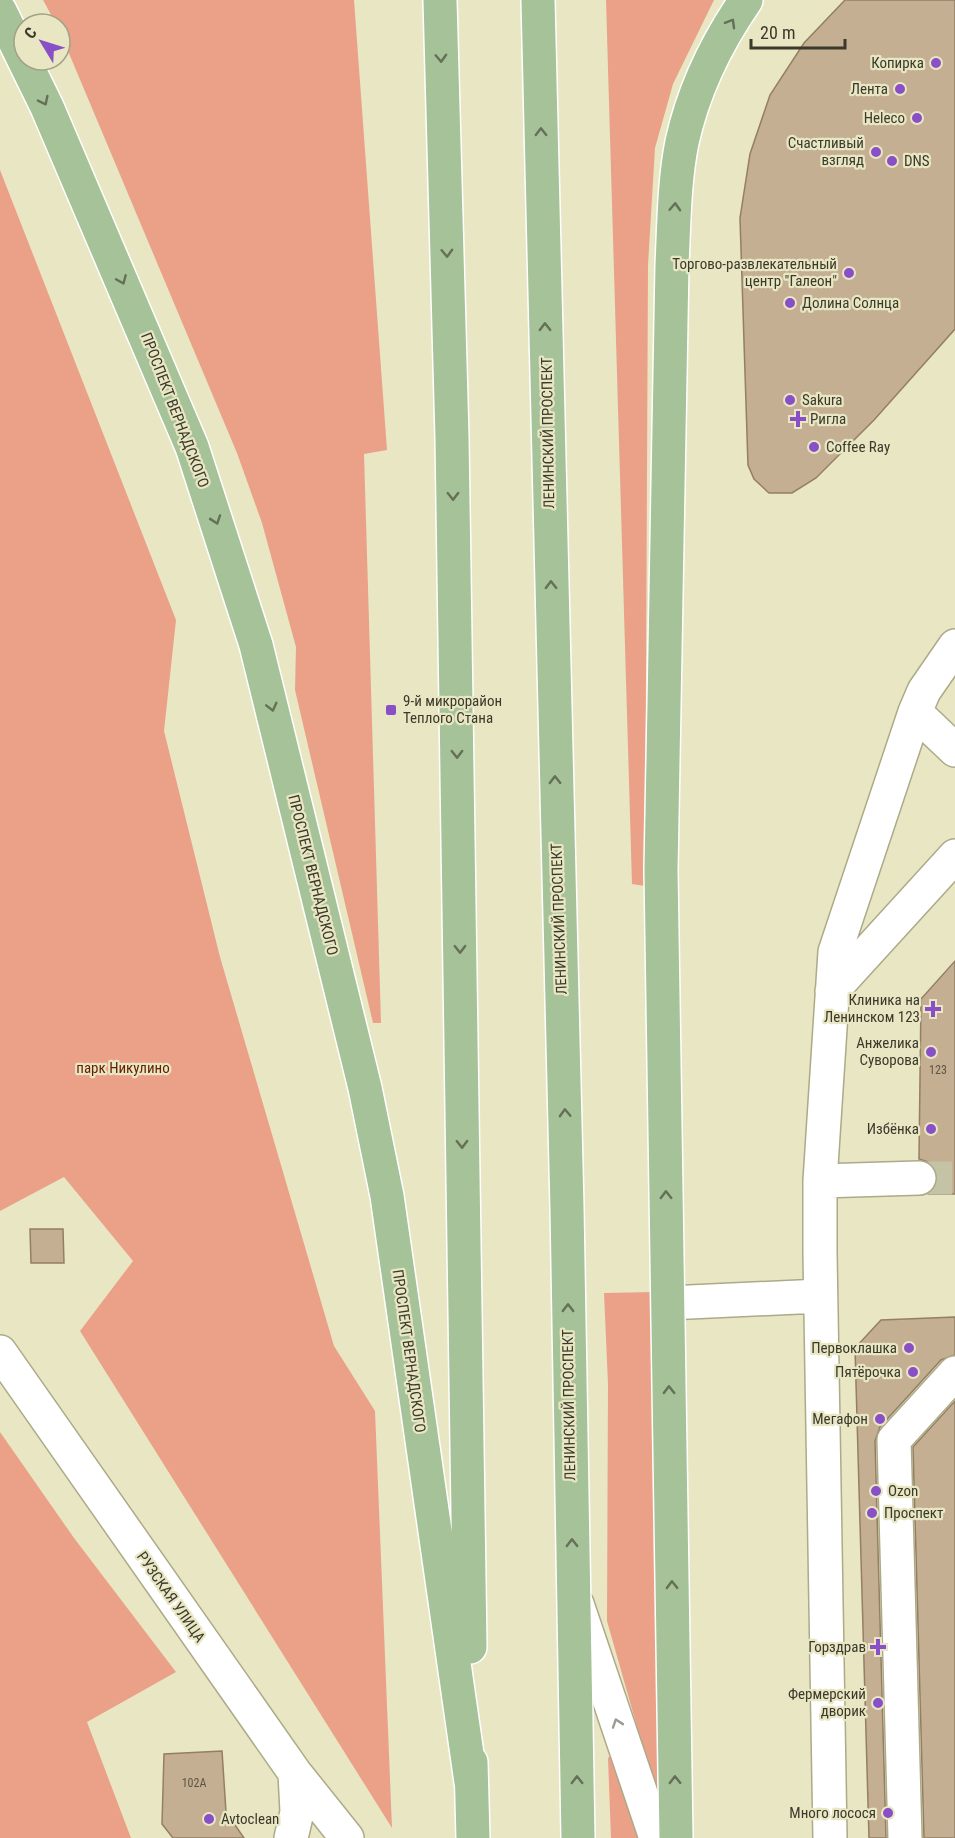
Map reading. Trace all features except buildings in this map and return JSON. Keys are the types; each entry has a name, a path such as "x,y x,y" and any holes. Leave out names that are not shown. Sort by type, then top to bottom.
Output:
{"main road":[{"path":"440,0 453,437 473,1838"},
{"name":"ЛЕНИНСКИЙ ПРОСПЕКТ","path":"538,0 567,1208 578,1838"},
{"path":"676,1838 661,870 672,265 676,180 682,141 695,99 713,54 746,0"},
{"name":"ПРОСПЕКТ ВЕРНАДСКОГО","path":"4,30 108,246 192,447 256,645 365,1088 387,1196 471,1782"}],"street":[{"path":"830,1838 820,1181 835,952 915,712 924,691 955,646"},
{"path":"915,712 955,750"},
{"path":"832,991 955,856"},
{"path":"820,1181 919,1178"},
{"path":"668,1302 820,1296"},
{"name":"РУЗСКАЯ УЛИЦА","path":"0,1352 295,1773 347,1838"},
{"path":"905,1838 894,1440 955,1373"},
{"path":"573,1592 656,1838"},
{"path":"291,1838 297,1812 295,1773"}],"green space":[{"path":"43,0 354,0 387,450 364,454 381,1023 373,1023 295,690 296,647 262,523 237,453 72,61 72,12 50,12"},
{"path":"606,0 714,0 673,84 655,148 648,265 645,886 632,884"},
{"name":"парк Никулино","path":"0,170 176,620 164,731 220,957 334,1346 375,1411 392,1828 80,1331 133,1261 64,1177 0,1211"},
{"path":"654,1292 663,1818 607,1621 608,1384 604,1293"},
{"path":"0,1432 74,1538 176,1672 87,1722 131,1838 0,1838"},
{"path":"612,1754 639,1838 611,1838 608,1758"}],"tunnel":[{"path":"919,1178 955,1178"}],"place":[{"name":"Копирка","path":"936,63"},
{"name":"Лента","path":"900,89"},
{"name":"Heleco","path":"917,118"},
{"name":"Счастливый взгляд","path":"876,152"},
{"name":"DNS","path":"892,161"},
{"name":"Торгово-развлекательный центр \"Галеон\"","path":"849,273"},
{"name":"Долина Солнца","path":"790,303"},
{"name":"Sakura","path":"790,400"},
{"name":"Ригла","path":"798,419"},
{"name":"Coffee Ray","path":"814,447"},
{"name":"9-й микрорайон Теплого Стана","path":"391,710"},
{"name":"Клиника на Ленинском 123","path":"933,1009"},
{"name":"Анжелика Суворова","path":"931,1052"},
{"name":"Избёнка","path":"931,1129"},
{"name":"Первоклашка","path":"909,1348"},
{"name":"Пятёрочка","path":"913,1372"},
{"name":"Мегафон","path":"880,1419"},
{"name":"Ozon","path":"876,1491"},
{"name":"Проспект","path":"872,1513"},
{"name":"Горздрав","path":"878,1647"},
{"name":"Фермерский дворик","path":"878,1703"},
{"name":"Много лосося","path":"888,1813"},
{"name":"Avtoclean","path":"209,1819"}]}
